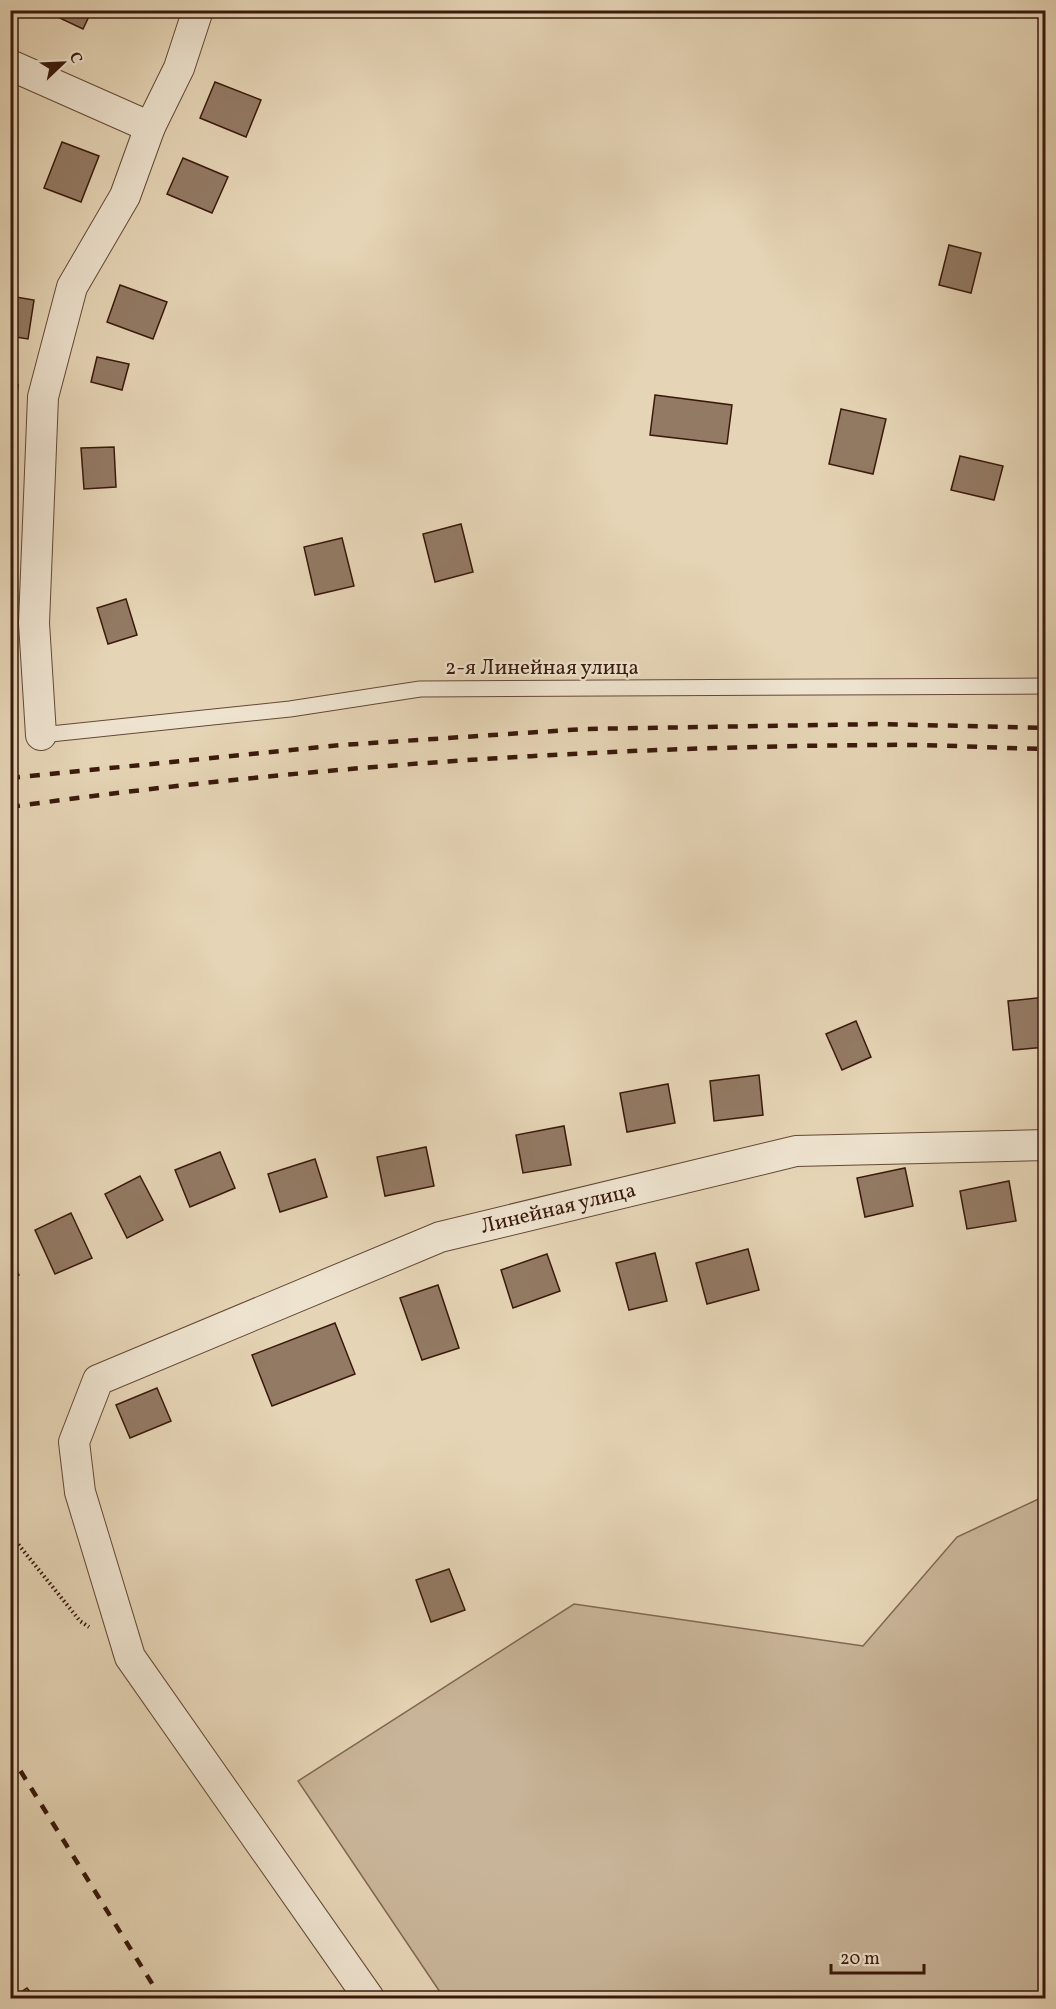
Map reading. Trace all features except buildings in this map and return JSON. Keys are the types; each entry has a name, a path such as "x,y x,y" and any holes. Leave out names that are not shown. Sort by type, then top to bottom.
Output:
{"street":[{"path":"41,735 34,622 43,397 72,286 125,196 150,127 179,68 198,10"},
{"path":"10,65 150,127"},
{"name":"Линейная улица","path":"130,1657 80,1492 74,1442 98,1380 440,1237 796,1151 1046,1144"},
{"path":"130,1657 369,1998"}],"lane":[{"name":"2-я Линейная улица","path":"41,735 290,709 420,689 1046,686"}],"path":[{"path":"10,1534 80,1621 130,1657"}],"shaded area":[{"path":"1045,1496 1045,1998 444,1998 298,1781 574,1604 863,1646 957,1537"}],"railway":[{"path":"10,778 342,745 584,729 881,724 1046,728"},
{"path":"10,807 335,770 552,755 879,745 1046,749"},
{"path":"10,1754 161,1998"}]}
